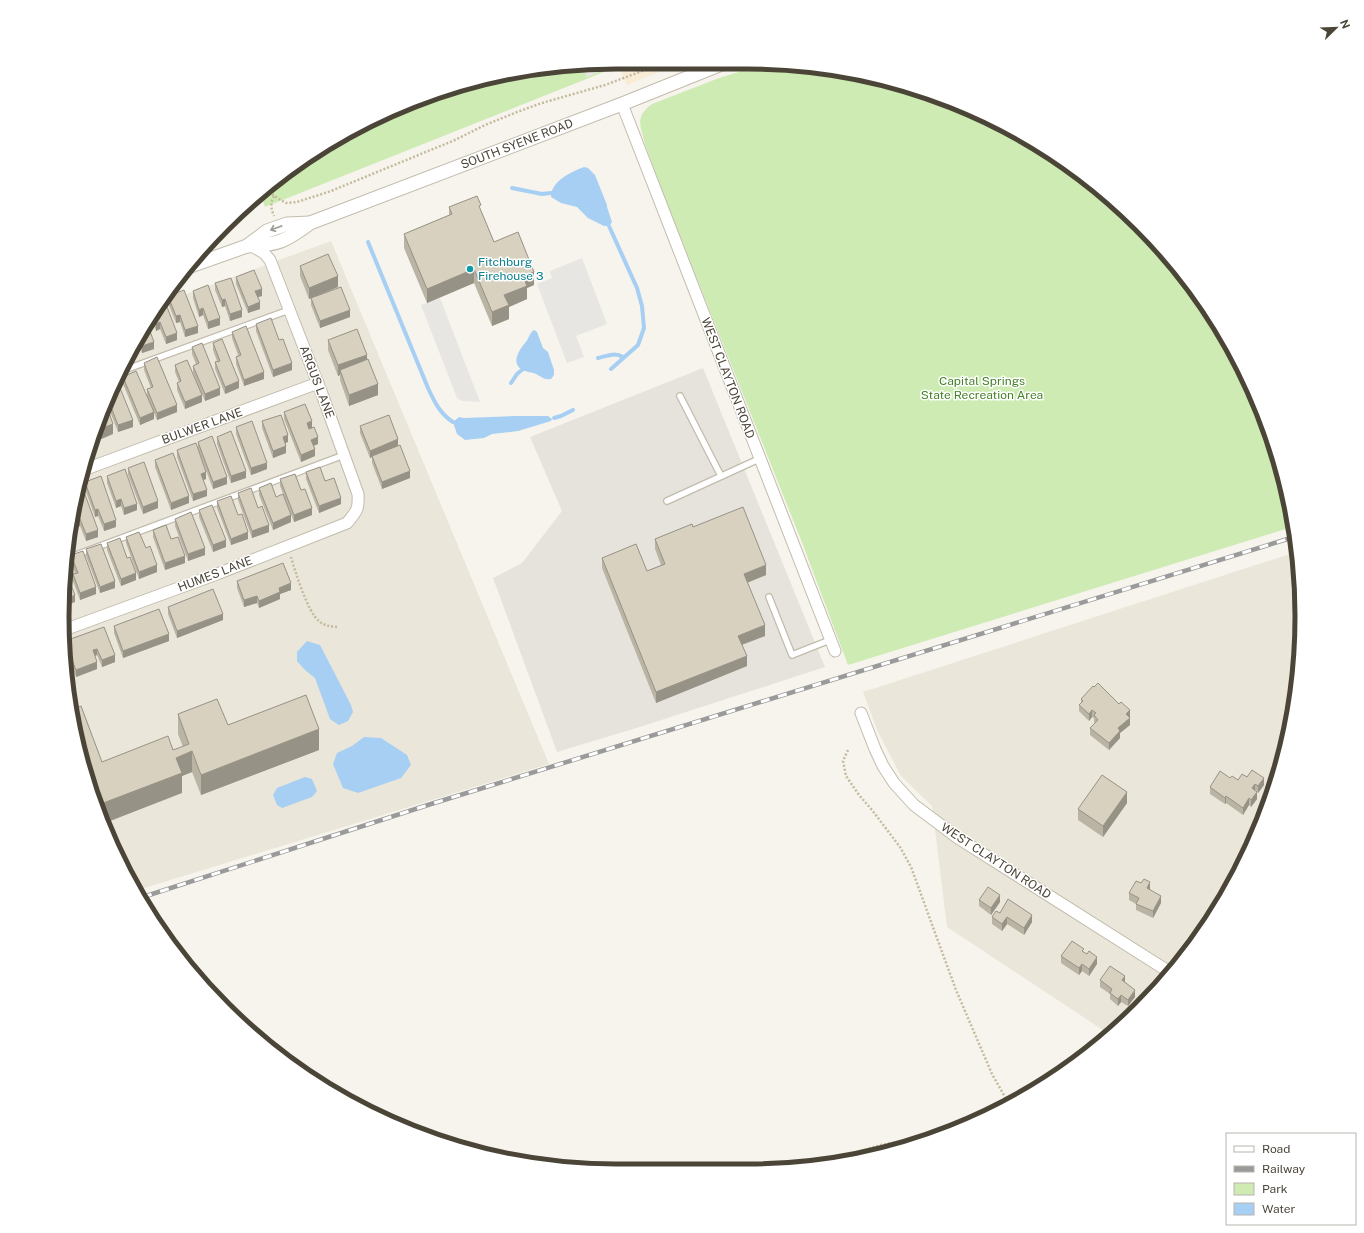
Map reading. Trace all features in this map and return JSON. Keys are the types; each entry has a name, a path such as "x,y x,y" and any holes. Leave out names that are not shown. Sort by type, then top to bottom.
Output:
{"street":[{"name":"SOUTH SYENE ROAD","path":"199,263 250,246 272,245 292,236 310,223 622,104 709,69"},
{"name":"WEST CLAYTON ROAD","path":"622,104 835,651"},
{"name":"SOUTH SYENE ROAD","path":"250,246 267,231 287,224 310,223"},
{"name":"ARGUS LANE","path":"270,260 270,250 272,245"},
{"name":"ARGUS LANE","path":"250,246 264,253 270,260 318,383 358,494 359,506"},
{"name":"BULWER LANE","path":"90,467 318,383"},
{"name":"HUMES LANE","path":"69,628 217,574 347,523 359,506"},
{"name":"WEST CLAYTON ROAD","path":"861,713 875,750 883,766 894,783 914,805 958,838 1165,969"}],"lane":[{"path":"128,369 290,310"},
{"path":"680,396 721,476"},
{"path":"73,556 344,455"},
{"path":"667,501 759,459"},
{"path":"768,597 792,655 830,640"}],"path":[{"path":"271,192 286,203 297,202 331,191 455,140 485,125 517,112 542,103 605,85 647,69"},
{"path":"274,196 271,201 271,210 274,215"},
{"path":"288,545 307,602 313,614 318,621 326,625 337,627"},
{"path":"848,750 843,761 846,776 900,847 911,867 956,990 992,1074 1006,1099"},
{"path":"858,1152 881,1145 901,1142"}],"shaded area":[{"path":"605,69 587,77 583,70"},
{"path":"620,69 667,69 627,85"},
{"path":"331,241 549,764 141,889 125,859 111,826 98,792 88,758 74,688 70,652 70,581 80,510 98,441 125,374 142,343 170,300"},
{"path":"582,258 607,324 576,336 584,357 567,363 537,284 552,278 550,271"},
{"path":"440,298 480,402 462,401 457,398 421,305"},
{"path":"703,368 825,667 643,726 557,752 493,578 522,563 562,511 530,437"},
{"path":"1291,554 1294,581 1295,616 1294,652 1290,688 1276,758 1266,792 1253,826 1239,859 1222,890 1203,921 1182,950 1135,1004 1104,1031 947,927 932,806 901,776 878,732 863,692"}],"green space":[{"path":"611,69 265,207 262,199 283,182 312,161 374,125 407,111 441,98 510,80 581,70"},
{"name":"Capital Springs State Recreation Area","path":"748,69 783,70 819,74 889,88 923,98 990,125 1052,161 1081,182 1135,229 1159,256 1182,283 1203,312 1222,343 1239,374 1266,441 1276,475 1287,529 848,665 803,545 663,193 641,129 640,121 642,114 652,104 719,78"}],"water":[{"path":"584,167 588,168 595,175 612,222 609,226 604,226 588,218 577,207 561,203 551,197 554,186 558,182 568,174"},
{"path":"534,330 537,332 543,348 548,352 554,370 554,375 551,379 545,379 536,374 523,370 518,366 517,356"},
{"path":"548,416 552,419 551,421 518,431 492,434 484,438 465,440 457,434 453,422 459,417"},
{"path":"307,641 320,645 351,705 353,712 348,721 339,725 330,719 315,678 297,661 297,652"},
{"path":"364,737 381,738 407,755 411,765 401,778 358,793 343,788 333,764 337,753 352,746"},
{"path":"305,777 312,779 317,791 312,797 282,808 277,805 273,795 277,788"}],"building":[{"name":"Fitchburg Firehouse 3","path":"477,196 481,205 479,206 494,242 518,232 534,272 523,276 527,286 504,295 509,305 492,312 474,269 427,289 404,234 452,214 449,207"},
{"path":"328,254 338,276 309,288 300,266"},
{"path":"254,270 262,289 255,291 260,302 248,307 236,277"},
{"path":"231,278 242,310 230,314 225,299 222,300 215,283"},
{"path":"208,285 220,318 208,322 203,308 199,310 193,291"},
{"path":"341,287 350,310 320,321 311,298"},
{"path":"184,290 198,326 185,330 180,315 176,316 170,300 174,294"},
{"path":"166,305 177,333 166,337 160,322 156,324 155,322"},
{"path":"271,318 279,340 283,339 292,363 273,370 256,324"},
{"path":"246,326 264,372 244,380 236,357 241,355 232,332"},
{"path":"357,329 367,355 338,365 328,340"},
{"path":"150,330 154,342 142,346 141,344"},
{"path":"222,339 239,381 225,387 215,362 220,361 213,343"},
{"path":"202,343 220,388 205,394 193,366 199,363 192,347"},
{"path":"157,357 177,405 157,413 147,389 153,387 144,363"},
{"path":"368,359 378,384 349,395 340,370"},
{"path":"187,360 202,395 185,402 177,383 181,381 175,365"},
{"path":"136,371 154,412 140,418 124,377"},
{"path":"120,387 133,420 118,425 111,407 113,406 112,404"},
{"path":"305,404 312,421 307,423 309,429 314,427 318,437 311,440 315,449 301,455 284,412"},
{"path":"109,412 113,424 103,428"},
{"path":"281,415 288,435 283,437 286,446 273,451 262,421"},
{"path":"389,415 398,439 370,451 360,426"},
{"path":"252,421 267,463 251,468 236,427"},
{"path":"231,431 246,471 231,476 217,437"},
{"path":"212,436 227,477 213,482 198,442"},
{"path":"196,443 206,472 201,474 207,490 193,494 177,450"},
{"path":"400,445 410,471 382,482 372,456"},
{"path":"173,453 189,496 171,503 155,460"},
{"path":"144,462 158,501 143,507 128,468"},
{"path":"320,467 325,481 334,478 341,498 319,506 306,472"},
{"path":"125,469 137,504 124,508 121,499 116,501 107,476"},
{"path":"295,474 301,490 305,489 312,508 294,515 280,479"},
{"path":"101,476 116,520 104,524 98,509 95,510 86,484 87,481"},
{"path":"271,483 276,497 283,494 291,515 273,523 259,488"},
{"path":"251,488 258,508 262,506 269,525 252,531 238,493"},
{"path":"84,492 98,530 86,534 80,519 78,520"},
{"path":"231,496 238,515 242,514 248,532 231,539 217,501"},
{"path":"212,505 226,540 213,545 199,510"},
{"path":"743,507 766,565 744,574 765,625 738,636 747,656 656,692 602,558 636,544 647,571 665,564 655,539 692,524 693,527"},
{"path":"191,512 205,548 188,554 175,519"},
{"path":"166,525 171,539 178,537 185,556 165,563 153,530"},
{"path":"139,532 146,548 150,546 157,565 139,572 126,537"},
{"path":"120,538 127,558 130,557 136,573 121,579 107,543"},
{"path":"101,544 115,581 100,587 86,549"},
{"path":"83,551 96,587 80,593 73,574 78,573 72,559 73,554"},
{"path":"283,563 291,583 279,588 280,592 259,601 257,596 244,600 237,581"},
{"path":"70,582 75,595 70,597"},
{"path":"213,589 223,614 177,631 168,607"},
{"path":"159,609 169,634 123,651 114,626"},
{"path":"104,627 115,655 102,660 97,649 93,650 97,662 76,670 71,658 70,639"},
{"path":"1098,683 1119,704 1121,702 1130,710 1126,714 1130,718 1118,728 1120,731 1109,743 1090,728 1098,720 1094,715 1096,713 1092,710 1089,714 1079,705 1083,701 1081,699 1093,686 1094,687"},
{"path":"306,695 319,729 201,775 192,751 176,758 182,773 102,803 88,758 77,708 81,706 102,762 168,736 173,750 189,744 178,714 217,699 228,725"},
{"path":"1252,770 1264,778 1258,786 1255,784 1252,788 1257,792 1251,800 1249,798 1243,808 1226,796 1225,798 1210,787 1220,771 1230,778 1232,776 1238,780 1242,774 1247,777"},
{"path":"1102,775 1127,792 1103,826 1078,809"},
{"path":"1144,879 1150,882 1147,888 1161,896 1153,911 1136,904 1139,898 1129,893 1136,881 1141,883"},
{"path":"988,887 1000,895 991,908 979,900"},
{"path":"1008,899 1032,915 1024,928 1007,917 1002,924 992,917 996,911 1000,913"},
{"path":"1072,941 1084,949 1082,951 1087,954 1089,951 1097,957 1089,969 1082,964 1079,968 1061,956"},
{"path":"1110,966 1125,976 1122,980 1135,990 1128,1000 1121,995 1118,999 1110,993 1112,989 1100,980"}],"waterway":[{"path":"512,188 542,194 551,193"},
{"path":"609,226 637,288 642,306 644,328 638,345 611,369"},
{"path":"368,242 430,393 441,411 453,422"},
{"path":"598,358 607,355 623,357"},
{"path":"511,383 517,374 523,369"},
{"path":"554,418 573,410"}],"railway":[{"path":"146,896 431,804 1289,539"}],"place":[{"name":"Fitchburg Firehouse 3","path":"470,269"}]}
